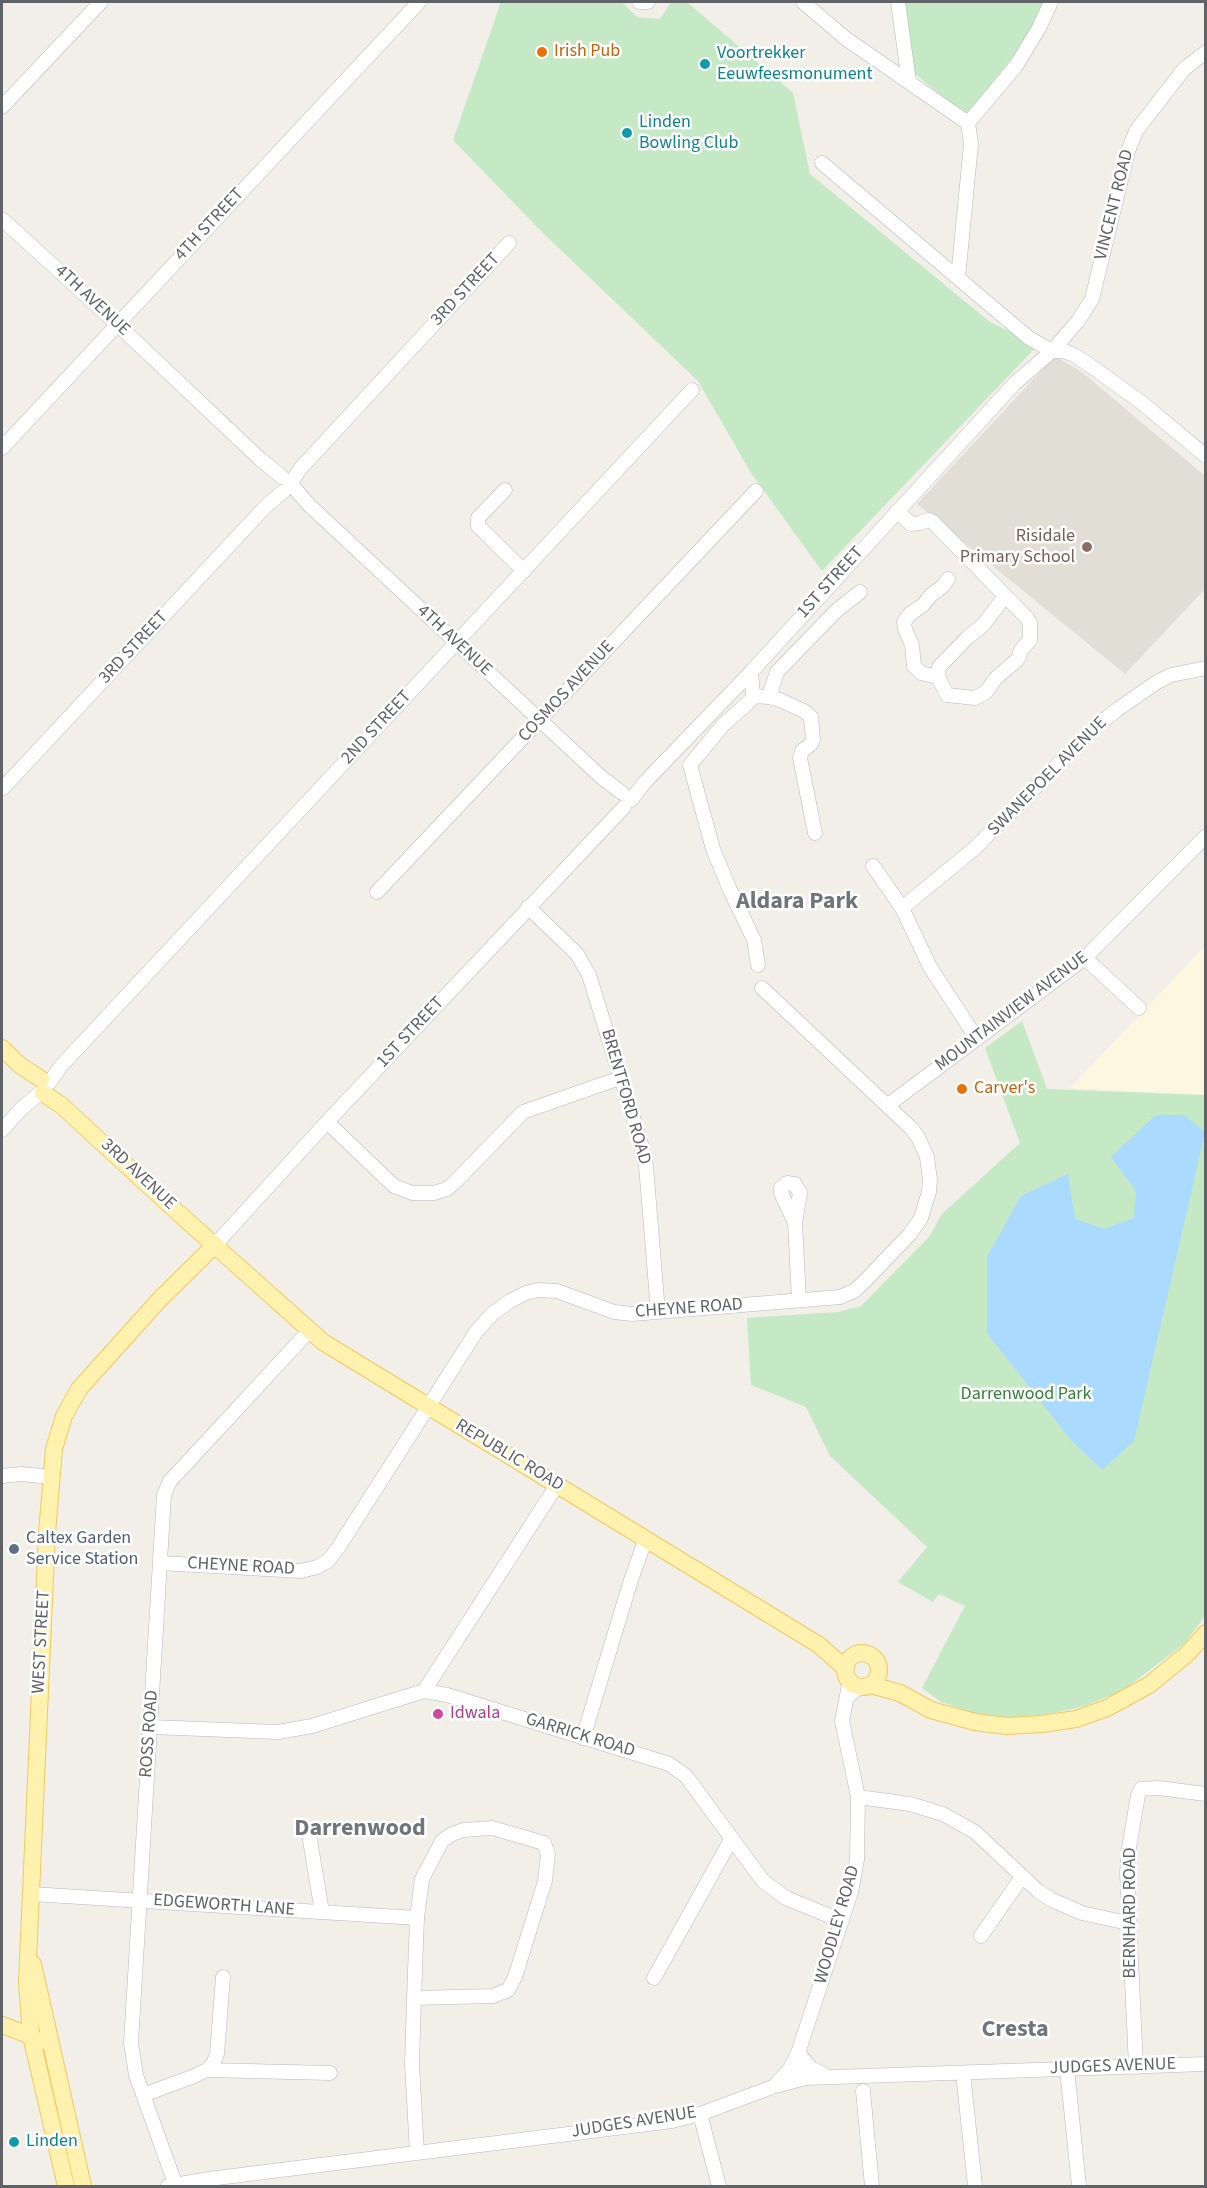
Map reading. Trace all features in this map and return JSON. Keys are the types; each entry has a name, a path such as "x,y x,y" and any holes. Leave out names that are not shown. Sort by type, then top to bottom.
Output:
{"main road":[{"name":"3RD AVENUE","path":"2,1048 215,1245"},
{"name":"REPUBLIC ROAD","path":"215,1245 309,1331 346,1358 819,1645 859,1681 900,1693 931,1710 975,1722 1007,1726 1076,1719 1107,1708 1149,1685 1187,1654 1206,1633"},
{"name":"WEST STREET","path":"66,2187 31,2036 27,1983 51,1477 58,1434 75,1394 160,1299 215,1245"},
{"name":"REPUBLIC ROAD","path":"819,1645 873,1656 877,1661 859,1681"},
{"path":"856,1654 849,1659 859,1681"},
{"name":"WEST STREET","path":"30,1955 36,1970 83,2187"},
{"path":"2,2025 31,2036 53,2051"},
{"path":"78,2165 96,2187"}],"street":[{"path":"2,107 100,2"},
{"name":"4TH STREET","path":"2,448 419,2"},
{"path":"802,2 845,38 968,123 971,144 958,278"},
{"path":"898,2 909,82"},
{"path":"968,123 1016,66 1039,28 1051,2"},
{"name":"VINCENT ROAD","path":"1056,346 1078,321 1092,299 1128,151 1136,131 1184,69 1206,52"},
{"path":"822,163 1022,331 1074,355 1114,381 1206,456"},
{"name":"4TH AVENUE","path":"2,219 623,798"},
{"name":"3RD STREET","path":"2,789 509,243"},
{"name":"1ST STREET","path":"215,1245 608,822 623,798 645,782 751,672 1016,383 1056,346"},
{"name":"2ND STREET","path":"2,1130 692,390"},
{"path":"505,490 478,518 478,526 524,570"},
{"name":"COSMOS AVENUE","path":"377,892 756,491"},
{"path":"897,512 911,524 930,520 1027,618 1031,628 1030,640 1022,648 1016,662 996,678 986,692 975,698 947,695 938,676 942,663 984,624 1005,596"},
{"path":"938,676 921,673 914,666 912,645 904,620 923,605 948,579"},
{"path":"769,697 777,672 836,611 860,592"},
{"name":"SWANEPOEL AVENUE","path":"902,908 974,849 1093,729 1118,709 1171,675 1206,668"},
{"path":"751,672 753,696"},
{"path":"758,965 757,947 726,881 714,849 690,765 723,725 753,696 769,697 808,714 813,721 813,739 811,744 802,751 800,758 815,832"},
{"name":"MOUNTAINVIEW AVENUE","path":"888,1105 1085,958 1206,836"},
{"path":"873,866 902,908 930,967 977,1039"},
{"name":"BRENTFORD ROAD","path":"528,907 581,959 589,975 646,1166 658,1312"},
{"path":"1085,958 1139,1008"},
{"name":"CHEYNE ROAD","path":"160,1563 301,1571 322,1564 338,1548 476,1332 492,1314 526,1293 538,1290 557,1290 620,1313 840,1297 854,1291 887,1259 921,1218 929,1192 927,1157 918,1137 888,1105 762,988"},
{"path":"327,1122 394,1186 412,1193 434,1193 447,1189 454,1183 523,1112 620,1078"},
{"path":"795,1223 799,1300"},
{"name":"ROSS ROAD","path":"173,2186 132,2062 131,2043 164,1495 170,1481 309,1331"},
{"path":"2,1476 21,1474 51,1477"},
{"path":"424,1691 557,1485"},
{"path":"583,1738 646,1538"},
{"name":"WOODLEY ROAD","path":"798,2079 798,2053 851,1892 857,1860 858,1797 842,1721 859,1681"},
{"name":"GARRICK ROAD","path":"151,1727 278,1732 312,1726 424,1691 447,1695 659,1761 678,1770 695,1787 757,1875 773,1890 805,1908 842,1921"},
{"name":"BERNHARD ROAD","path":"1136,2067 1127,1864 1138,1795 1141,1789 1158,1788 1206,1794"},
{"path":"858,1797 910,1804 943,1814 975,1833 1045,1896 1082,1913 1128,1923"},
{"path":"414,1998 493,1996 508,1990 515,1977 544,1881 548,1861 547,1847 541,1841 492,1828 470,1828 447,1837 422,1879 417,1918 414,1998 412,2089 417,2153"},
{"path":"654,1978 732,1838"},
{"path":"310,1840 322,1912"},
{"path":"981,1936 1022,1877"},
{"name":"EDGEWORTH LANE","path":"31,1894 417,1918"},
{"path":"207,2070 213,2064 217,2054 223,1977"},
{"path":"775,2086 790,2068 798,2053 811,2068 826,2076"},
{"name":"JUDGES AVENUE","path":"173,2186 219,2178 656,2123 700,2114 798,2079 826,2076 1206,2064"},
{"path":"1067,2069 1079,2187"},
{"path":"143,2095 207,2070 330,2073"},
{"path":"963,2073 975,2187"},
{"path":"863,2091 872,2187"},
{"path":"700,2114 719,2187"}],"shaded area":[{"name":"Risidale Primary School","path":"1055,356 1083,373 1205,476 1205,589 1125,674 917,504"},
{"path":"1205,946 1205,1095 1070,1088"}],"green space":[{"path":"501,2 622,2 637,17 660,19 671,2 687,2 793,93 810,174 990,322 1038,345 822,571 751,473 698,381 543,233 453,140"},
{"path":"897,2 1043,2 1038,25 966,116 907,67"},
{"name":"Darrenwood Park","path":"1022,1021 1047,1089 1205,1095 1205,1616 1184,1644 1122,1691 1085,1706 1049,1714 1009,1718 974,1713 941,1702 922,1688 965,1606 939,1594 933,1602 898,1582 927,1547 830,1456 806,1407 751,1385 747,1318 838,1312 861,1306 930,1236 941,1215 1020,1143 985,1048"}],"water":[{"path":"1156,1115 1184,1115 1205,1132 1134,1441 1102,1470 1071,1440 987,1333 987,1257 1021,1196 1068,1174 1075,1219 1104,1229 1134,1218 1136,1191 1111,1157"}],"place":[{"name":"Irish Pub","path":"542,52"},
{"name":"Voortrekker Eeuwfeesmonument","path":"705,64"},
{"name":"Linden Bowling Club","path":"627,133"},
{"name":"Risidale Primary School","path":"1087,547"},
{"name":"Carver's","path":"962,1089"},
{"name":"Caltex Garden Service Station","path":"14,1549"},
{"name":"Idwala","path":"438,1714"},
{"name":"Linden","path":"14,2142"}],"district":[{"name":"Aldara Park","path":"797,903"},
{"name":"Darrenwood","path":"360,1830"},
{"name":"Cresta","path":"1015,2031"}]}
